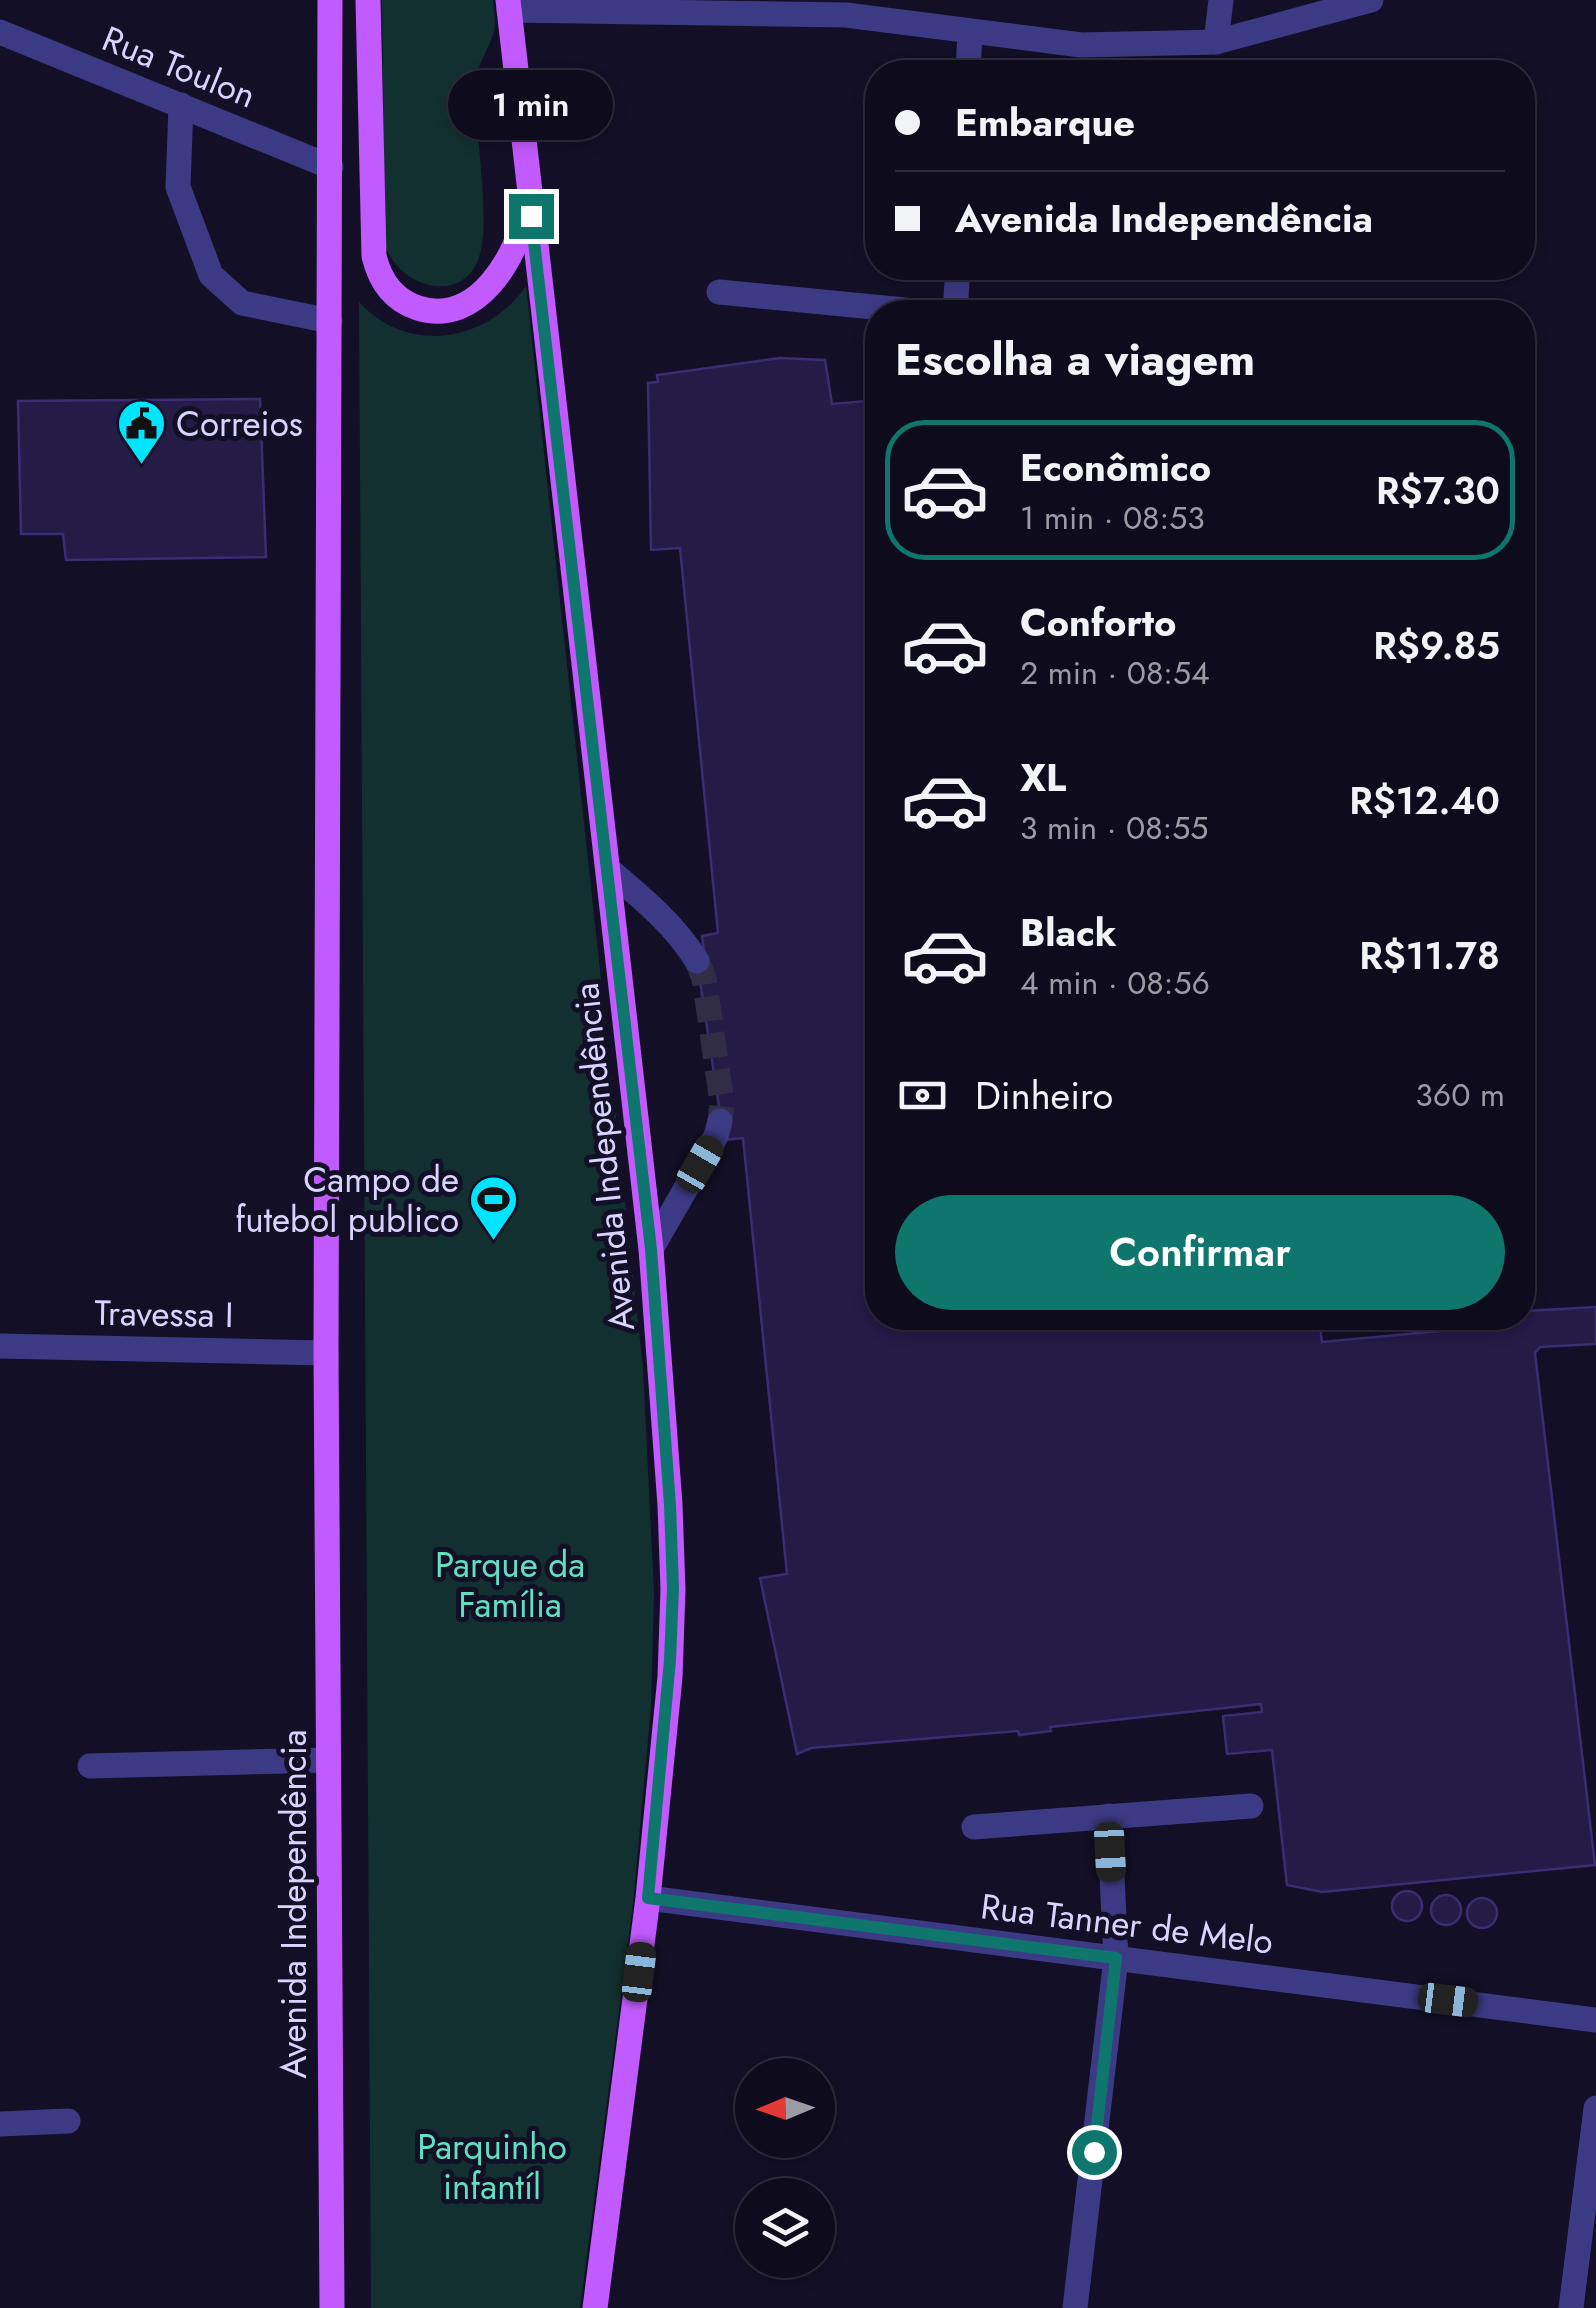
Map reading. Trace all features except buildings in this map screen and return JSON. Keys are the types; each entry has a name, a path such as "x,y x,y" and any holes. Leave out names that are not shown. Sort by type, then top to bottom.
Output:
{"main road":[{"name":"Avenida Independência","path":"330,0 326,1353 332,2308"},
{"path":"368,0 374,256 386,286 412,306 440,312 454,310 478,296 502,268 522,229 527,178"},
{"name":"Avenida Independência","path":"508,5 651,1249 673,1589 670,1677 648,1898 595,2308"}],"street":[{"path":"1216,42 1221,0"},
{"path":"508,5 846,14 1081,45 1216,42 1371,0"},
{"name":"Rua Toulon","path":"0,32 332,167"},
{"path":"969,60 970,32"},
{"path":"180,105 178,188 211,275 242,303 330,321"},
{"path":"719,292 865,306"},
{"path":"609,870 660,914 683,938 697,961"},
{"path":"651,1249 716,1136 720,1121"},
{"name":"Travessa I","path":"0,1346 326,1353"},
{"path":"90,1766 328,1760"},
{"path":"974,1827 1250,1806"},
{"path":"1075,2308 1116,1958 1108,1816"},
{"name":"Rua Tanner de Melo","path":"648,1898 1596,2020"},
{"path":"1571,2308 1596,2108"},
{"path":"0,2124 68,2120"}],"green space":[{"path":"382,0 493,0 494,31 476,82 482,243 478,260 458,283 429,285 415,280 392,259 385,244"},
{"name":"Parque da Família","path":"526,286 643,1368 654,1592 651,1707 633,1904 580,2308 371,2308 359,302 378,319 400,330 446,335 490,320"}],"tunnel":[{"path":"697,961 704,978 722,1102 720,1121"}],"place":[{"name":"Correios","path":"141,466"},
{"name":"Campo de futebol publico","path":"494,1242"}],"route":[{"path":"531,216 651,1249 670,1505 670,1660 648,1898 1116,1958 1094,2152"}],"park label":[{"name":"Parquinho infantíl","path":"492,2167"}]}
